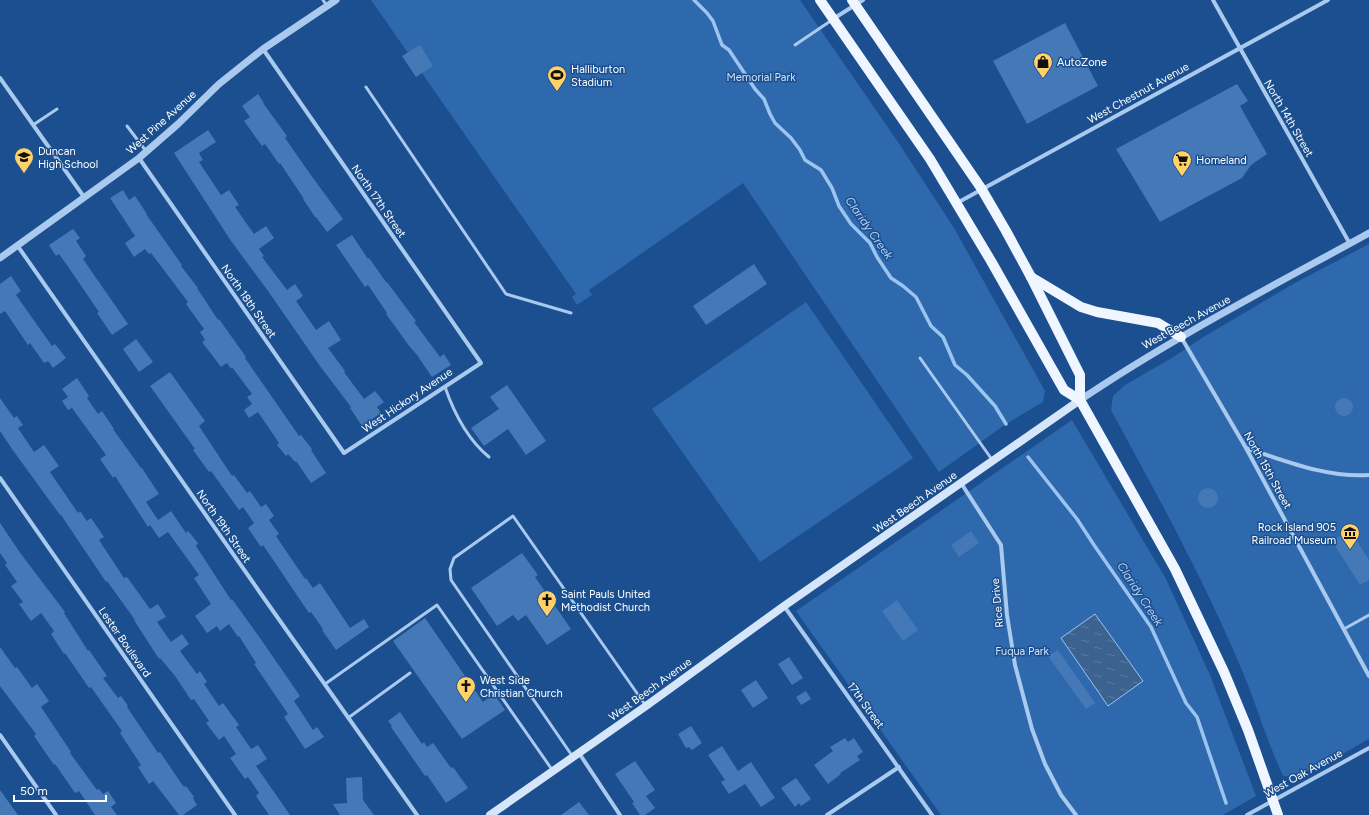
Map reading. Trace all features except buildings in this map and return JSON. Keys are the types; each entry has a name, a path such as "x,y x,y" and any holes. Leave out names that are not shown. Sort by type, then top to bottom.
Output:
{"main road":[{"path":"820,0 930,159 991,261 1064,390 1080,400 1171,562 1197,614 1224,672 1248,730 1274,800 1278,815"},
{"path":"857,1 981,188 1031,277 1080,375 1080,400"},
{"path":"1031,277 1081,306 1097,312 1158,323 1181,337"},
{"name":"West Beech Avenue","path":"490,815 646,706 784,606 1080,400"}],"street":[{"name":"West Pine Avenue","path":"0,258 147,152 219,84 263,49 325,3 336,0"},
{"name":"North 14th Street","path":"1213,0 1350,244"},
{"name":"West Chestnut Avenue","path":"957,203 981,188 1328,0"},
{"path":"833,19 857,1"},
{"name":"North 17th Street","path":"263,49 480,363"},
{"path":"0,78 84,197"},
{"name":"North 18th Street","path":"139,158 344,453"},
{"name":"West Beech Avenue","path":"1080,400 1119,374 1181,337 1369,233"},
{"name":"North 19th Street","path":"17,245 417,815"},
{"name":"North 15th Street","path":"1181,337 1246,448 1369,676"},
{"name":"West Hickory Avenue","path":"344,453 480,363"},
{"path":"1246,448 1310,469 1355,476 1369,475"},
{"name":"Lester Boulevard","path":"0,478 235,815"},
{"name":"Rice Drive","path":"961,483 1001,545 1007,615 1015,665 1032,729 1045,764 1061,795 1076,815"},
{"name":"17th Street","path":"784,606 932,815"},
{"path":"0,735 56,815"},
{"name":"West Oak Avenue","path":"1247,815 1369,748"},
{"path":"576,755 620,815"},
{"path":"827,815 899,767"}],"lane":[{"path":"795,44 833,19"},
{"path":"366,87 506,294 571,314"},
{"path":"33,125 57,109"},
{"path":"127,126 147,152"},
{"path":"920,358 993,461"},
{"path":"445,387 453,410 463,427 482,452 489,457"},
{"path":"576,755 450,580 450,569 454,558 514,516 646,706"},
{"path":"325,684 436,605 553,771"},
{"path":"1344,629 1369,615"},
{"path":"348,718 410,673"}],"green space":[{"name":"Memorial Park","path":"371,0 800,0 898,142 954,228 1045,391 1043,402 1006,424 939,472 743,183 589,290 592,295 577,305 572,297 576,294"},
{"path":"1369,244 1369,739 1315,768 1303,773 1283,776 1245,677 1210,598 1111,410 1113,396 1125,385 1175,356 1205,336 1293,284"},
{"path":"806,302 913,458 760,562 652,409"},
{"name":"Fuqua Park","path":"1072,420 1166,579 1210,675 1256,796 1223,815 941,815 796,611"}],"water":[{"path":"1095,614 1143,681 1108,706 1061,638"}],"waterway":[{"name":"Claridy Creek","path":"694,0 713,21 722,45 729,50 755,89 764,99 775,123 791,138 805,160 821,170 832,188 839,206 851,224 870,243 877,257 891,278 916,297 931,326 943,337 955,365 967,375 995,406 1006,424"},
{"name":"Claridy Creek","path":"1028,457 1077,519 1151,627 1186,703 1197,717 1226,803"}],"place":[{"name":"AutoZone","path":"1043,79"},
{"name":"Halliburton Stadium","path":"557,92"},
{"name":"Duncan High School","path":"24,174"},
{"name":"Homeland","path":"1182,177"},
{"name":"Rock Island 905 Railroad Museum","path":"1350,550"},
{"name":"Saint Pauls United Methodist Church","path":"547,617"},
{"name":"West Side Christian Church","path":"466,703"}]}
